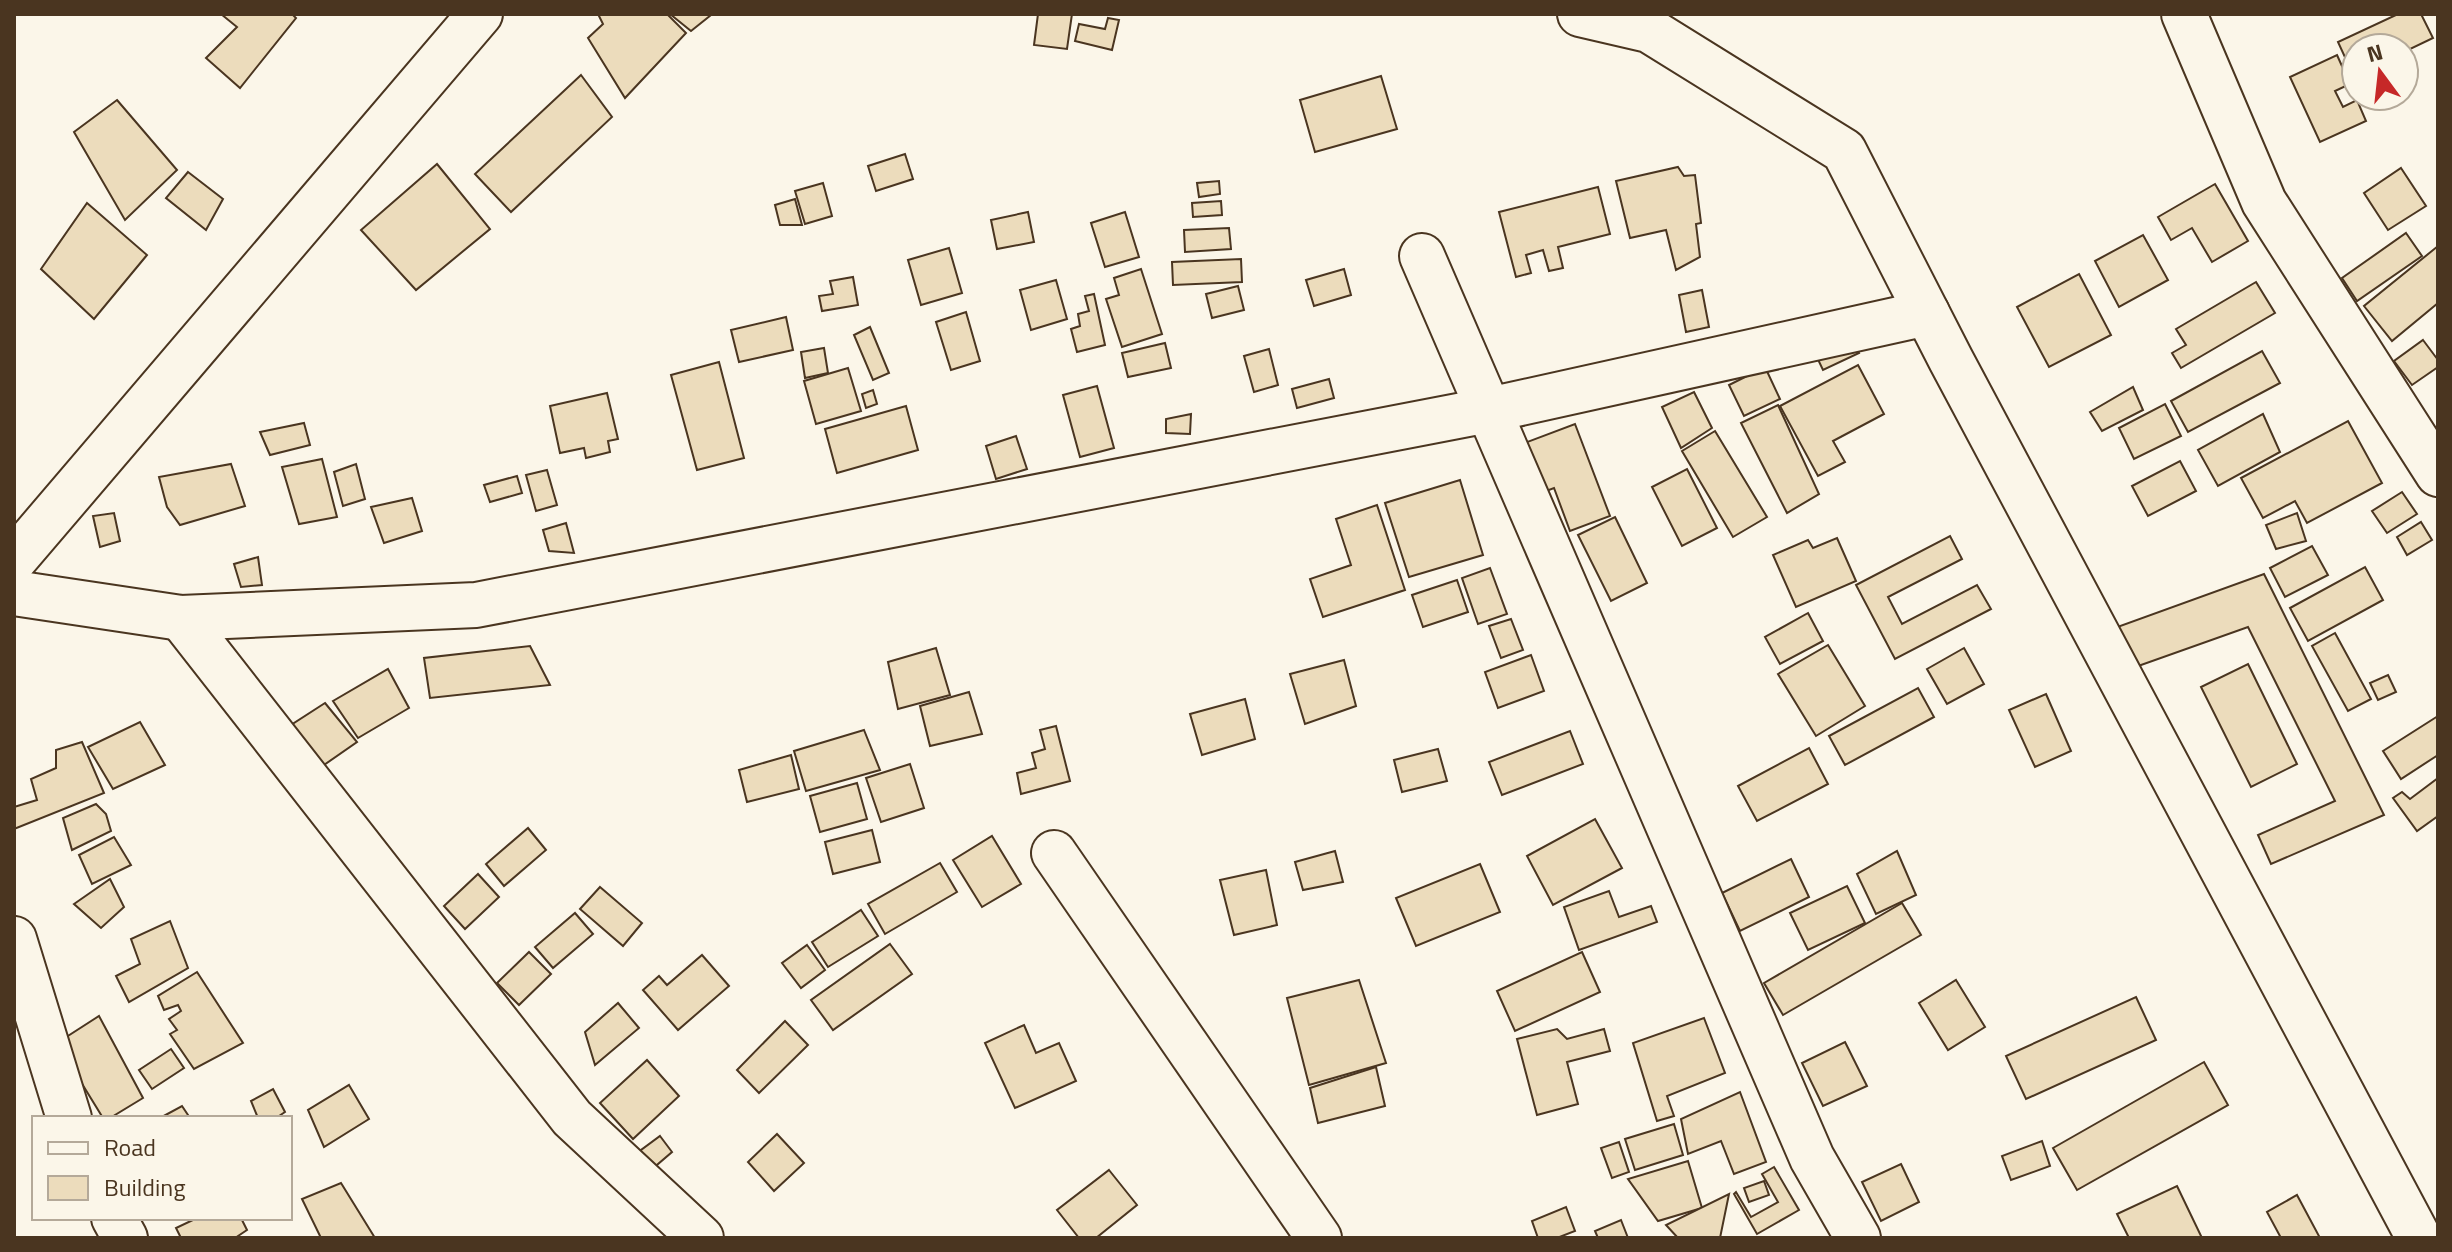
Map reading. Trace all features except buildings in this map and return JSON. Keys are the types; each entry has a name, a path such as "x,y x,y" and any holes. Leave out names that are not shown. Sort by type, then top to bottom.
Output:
{"street":[{"path":"14,560 480,14"},
{"path":"1580,14 1649,30 1844,151 2419,1238"},
{"path":"2184,14 2264,202 2438,474"},
{"path":"1422,256 1812,1158 1858,1238"},
{"path":"14,593 181,618 476,605 1489,410 1927,313"},
{"path":"181,618 572,1118 701,1238"},
{"path":"1054,853 1319,1238"},
{"path":"14,939 68,1116"},
{"path":"115,1220 125,1238"}]}
